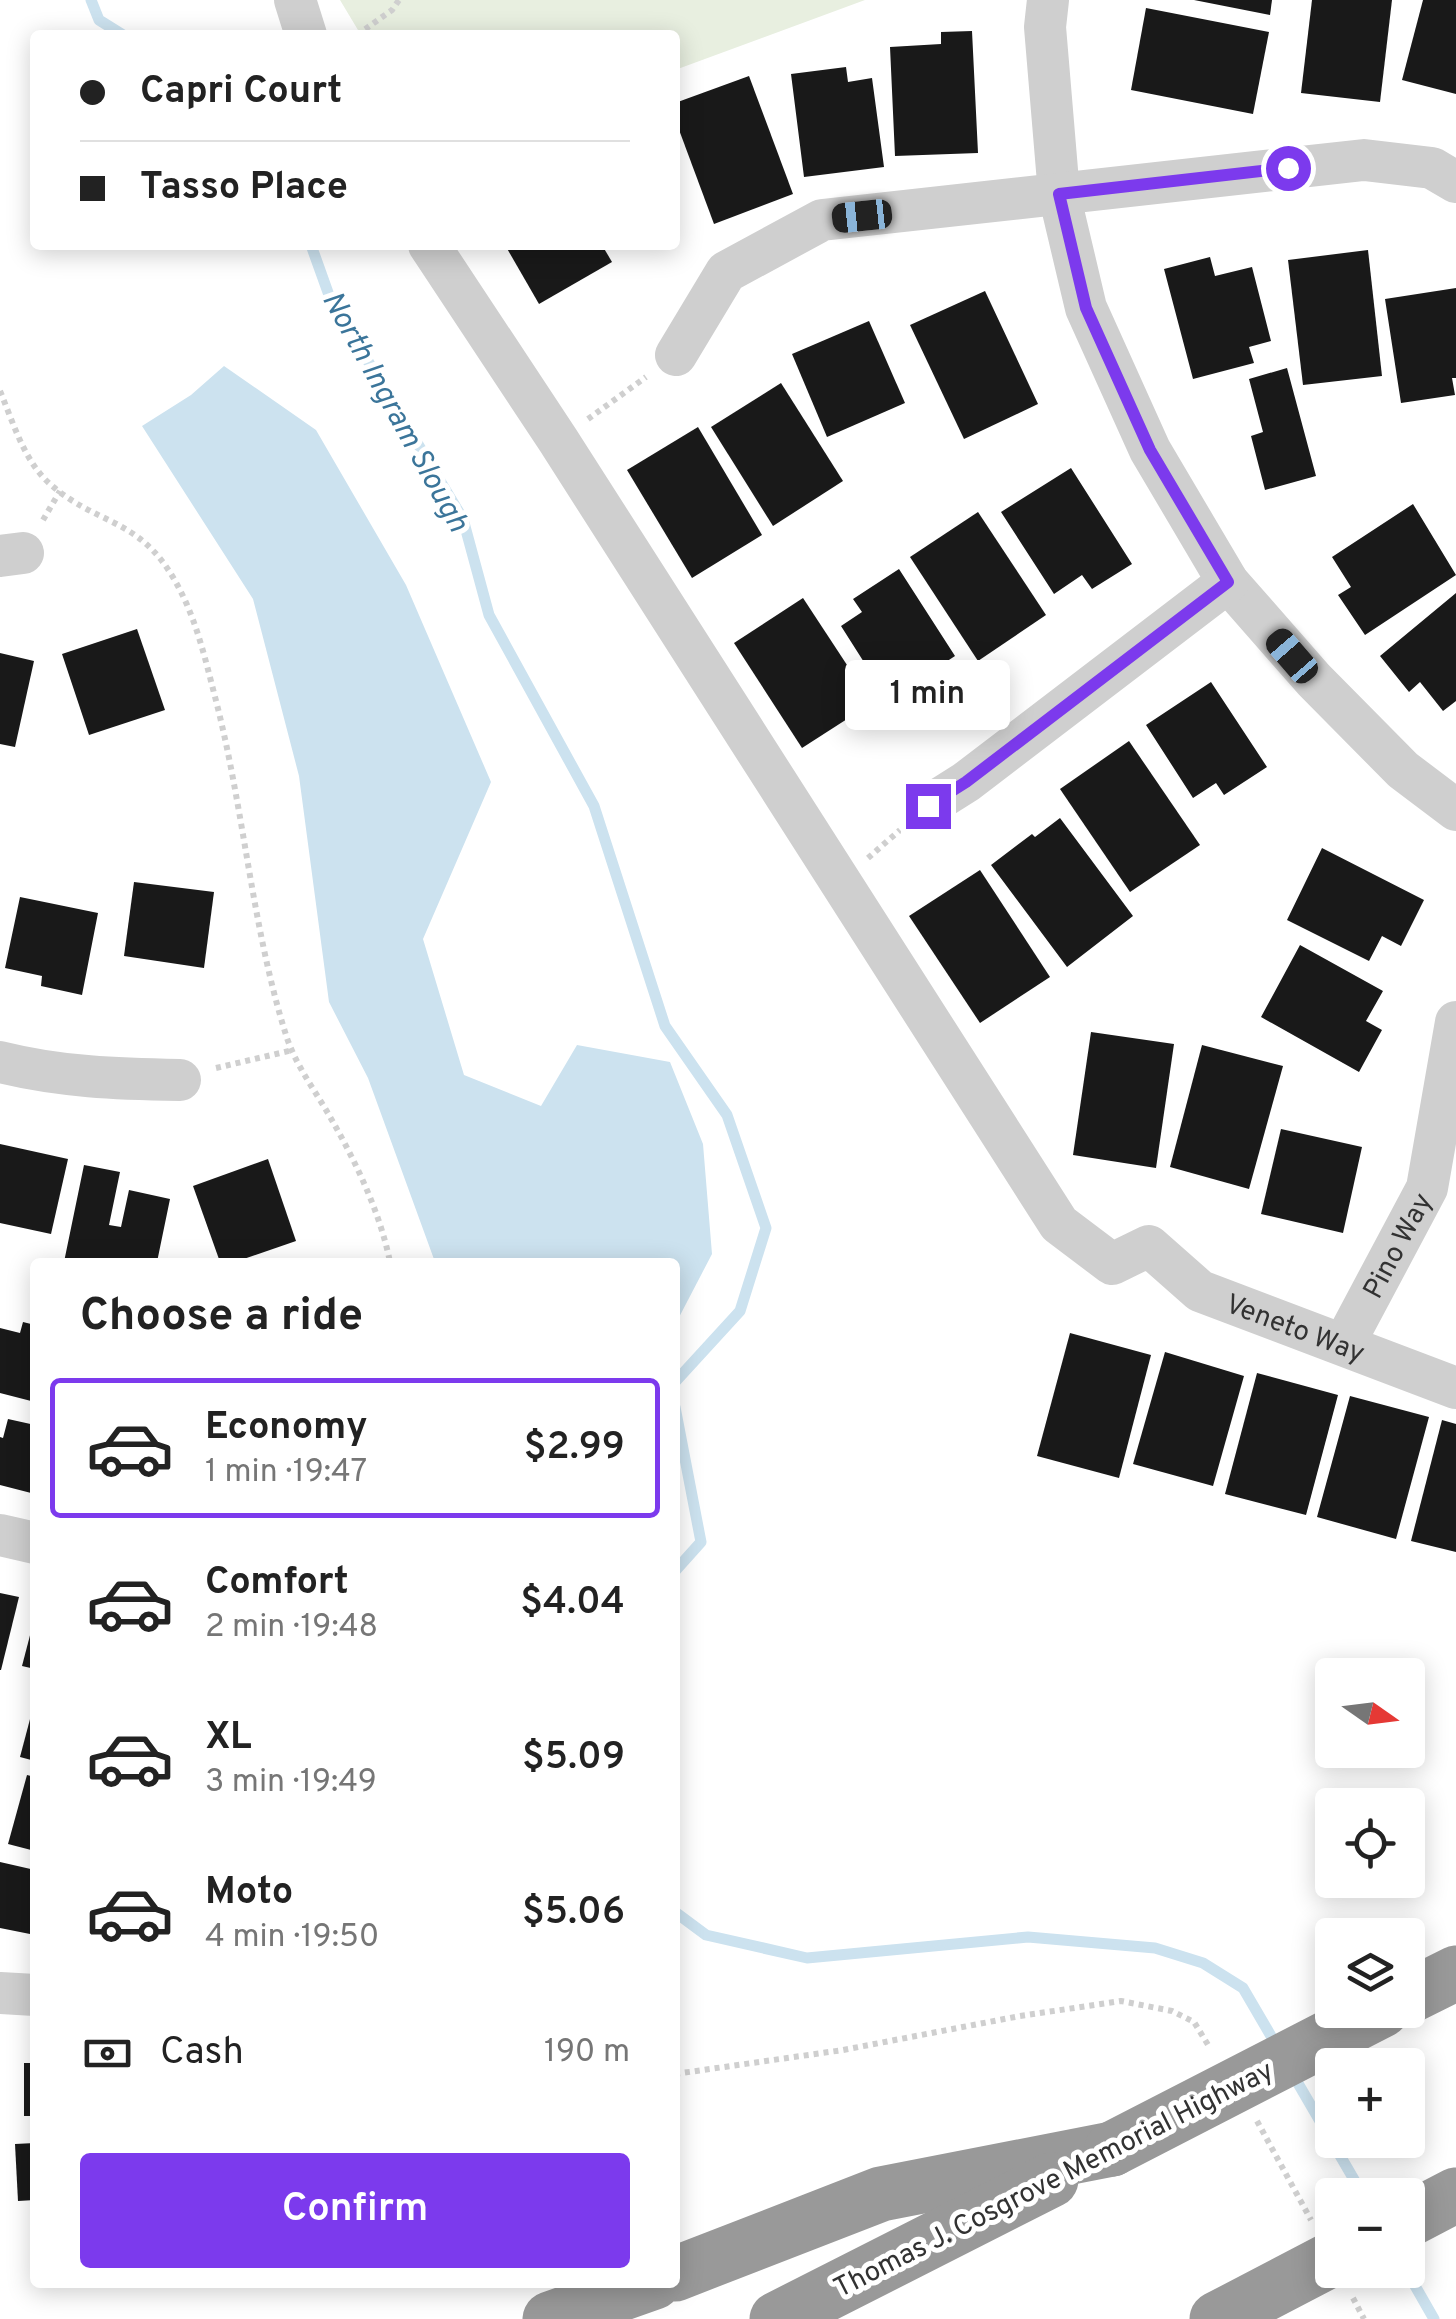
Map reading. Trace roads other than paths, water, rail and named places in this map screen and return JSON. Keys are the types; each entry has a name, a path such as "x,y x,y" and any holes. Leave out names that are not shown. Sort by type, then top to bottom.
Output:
{"highway":[{"name":"Thomas J. Cosgrove Memorial Highway","path":"777,2319 1347,2028"},
{"path":"680,2272 881,2194 1112,2149"},
{"path":"1425,2211 1456,2195"},
{"path":"1218,2319 1315,2250"},
{"path":"550,2319 637,2288"}],"street":[{"path":"294,0 304,30"},
{"path":"1048,0 1045,27 1059,194 1086,308 1150,450 1228,582 1314,680 1403,770 1456,810"},
{"path":"676,356 726,272 822,220 1364,160 1432,168 1456,182"},
{"name":"Veneto Way","path":"432,250 558,440 1058,1224 1112,1264 1149,1246 1200,1291 1456,1388"},
{"path":"928,806 966,782 1228,582"},
{"name":"Pino Way","path":"1344,1344 1426,1188 1456,1022"},
{"path":"0,1062 44,1073 180,1080"},
{"path":"0,1535 30,1542"},
{"path":"0,1993 30,1995"}],"water":[{"path":"224,366 316,430 406,585 491,782 423,939 464,1075 541,1106 577,1045 670,1062 703,1144 712,1254 680,1315 680,1258 434,1258 368,1078 329,1002 299,776 253,599 142,426 191,395"}],"waterway":[{"name":"North Ingram Slough","path":"91,0 99,20 115,30"},
{"name":"North Ingram Slough","path":"313,250 330,298 463,519 489,615 594,806 665,1026 727,1115 766,1228 740,1311 680,1377"},
{"name":"North Ingram Slough","path":"680,1433 701,1542 680,1565"},
{"name":"North Ingram Slough","path":"680,1916 706,1935 807,1958 1028,1937 1155,1948 1203,1963 1243,1988 1278,2048"},
{"name":"North Ingram Slough","path":"1292,2073 1353,2178"},
{"name":"North Ingram Slough","path":"1416,2288 1434,2319"}]}
